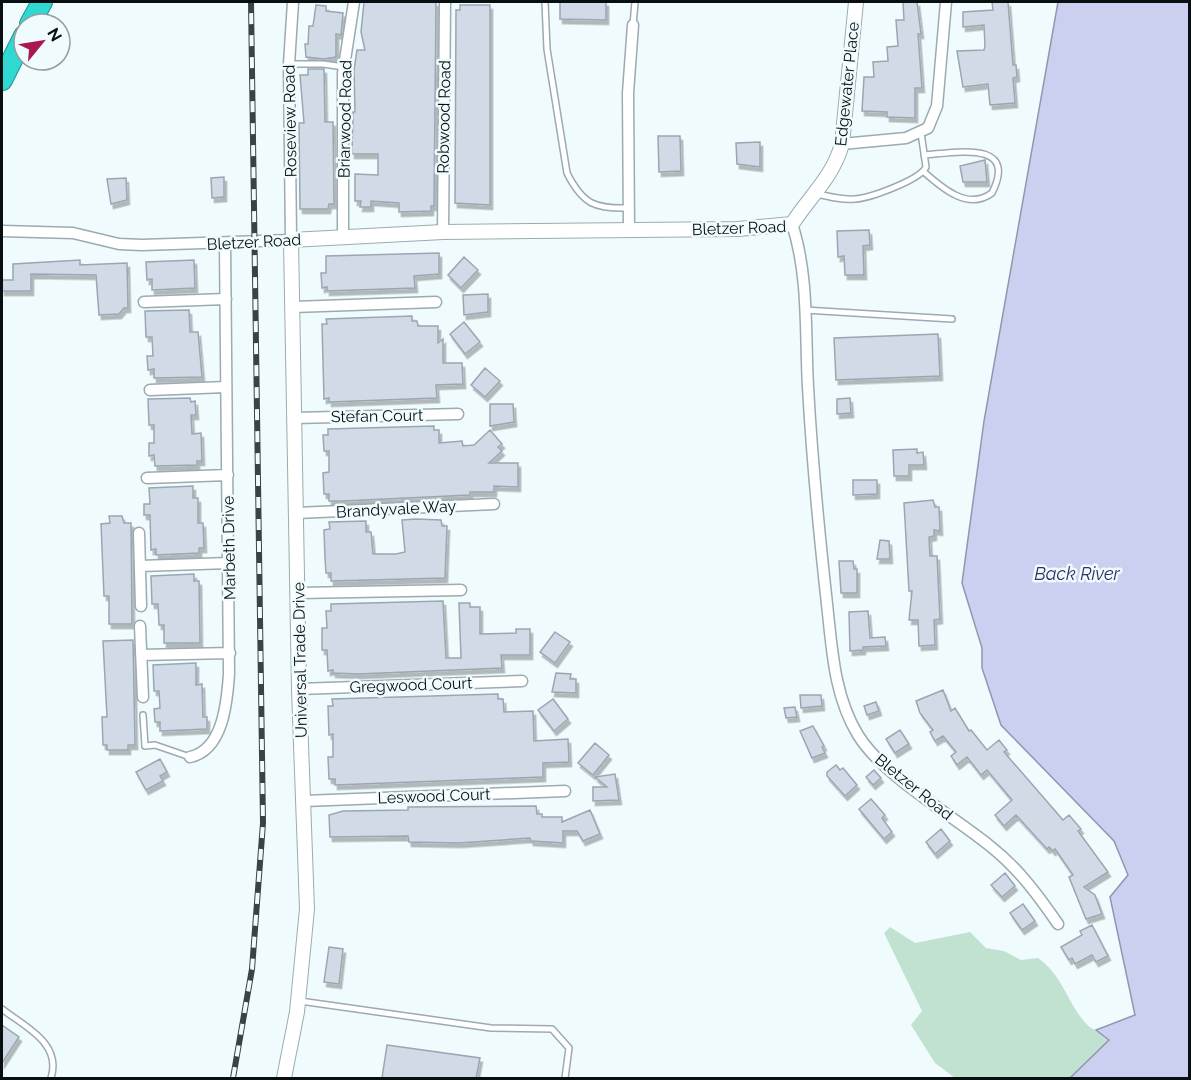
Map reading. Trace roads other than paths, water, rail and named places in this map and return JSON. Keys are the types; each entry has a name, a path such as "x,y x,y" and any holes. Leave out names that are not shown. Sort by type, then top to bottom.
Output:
{"highway":[{"path":"2,80 12,60"}],"street":[{"name":"Roseview Road","path":"291,240 289,64 292,2"},
{"name":"Briarwood Road","path":"343,237 344,67 354,2"},
{"name":"Robwood Road","path":"443,232 446,2"},
{"name":"Edgewater Place","path":"792,224 834,167 842,144 856,2"},
{"path":"842,144 906,138 921,133 932,121 937,106 946,2"},
{"path":"629,231 628,93 633,25"},
{"name":"Bletzer Road","path":"2,231 73,233 119,244 225,244 443,232 738,229 792,224 800,250 811,431 832,648 836,677 850,720 859,737 882,763 989,845 1020,873 1058,924"},
{"name":"Universal Trade Drive","path":"284,1078 298,1000 307,909 299,689 291,240"},
{"name":"Marbeth Drive","path":"190,757 206,751 218,731 227,695 230,653 225,244"},
{"path":"144,302 226,299"},
{"path":"293,307 436,302"},
{"path":"150,390 226,387"},
{"name":"Stefan Court","path":"295,418 458,414"},
{"path":"147,478 228,475"},
{"name":"Brandyvale Way","path":"297,513 495,504"},
{"path":"139,533 141,606"},
{"path":"140,566 229,563"},
{"path":"299,593 461,590"},
{"path":"140,626 143,697"},
{"path":"141,655 230,653"},
{"name":"Gregwood Court","path":"299,689 522,681"},
{"name":"Leswood Court","path":"304,801 565,791"}],"lane":[{"path":"544,2 547,49 567,173 572,183 593,206 603,209 629,208"},
{"path":"633,25 635,2"},
{"path":"289,64 323,64 344,67"},
{"path":"816,193 841,199 865,198 919,177 924,172 921,133"},
{"path":"924,155 985,152 997,165 998,183 992,193 973,200 943,189 924,172"},
{"path":"804,310 952,320"},
{"name":"Marbeth Drive","path":"143,715 145,746 155,745 190,757"},
{"path":"298,1000 491,1028 552,1029 569,1048 565,1078"},
{"path":"2,1009 45,1042 54,1061 51,1078"}],"water":[{"name":"Back River","path":"1058,2 1189,2 1189,1078 1070,1078 1109,1040 1096,1030 1135,1015 1110,897 1128,875 1114,841 1001,725 982,668 982,648 962,583 984,421"}],"railway":[{"path":"233,1078 252,969 263,823 251,2"}]}
